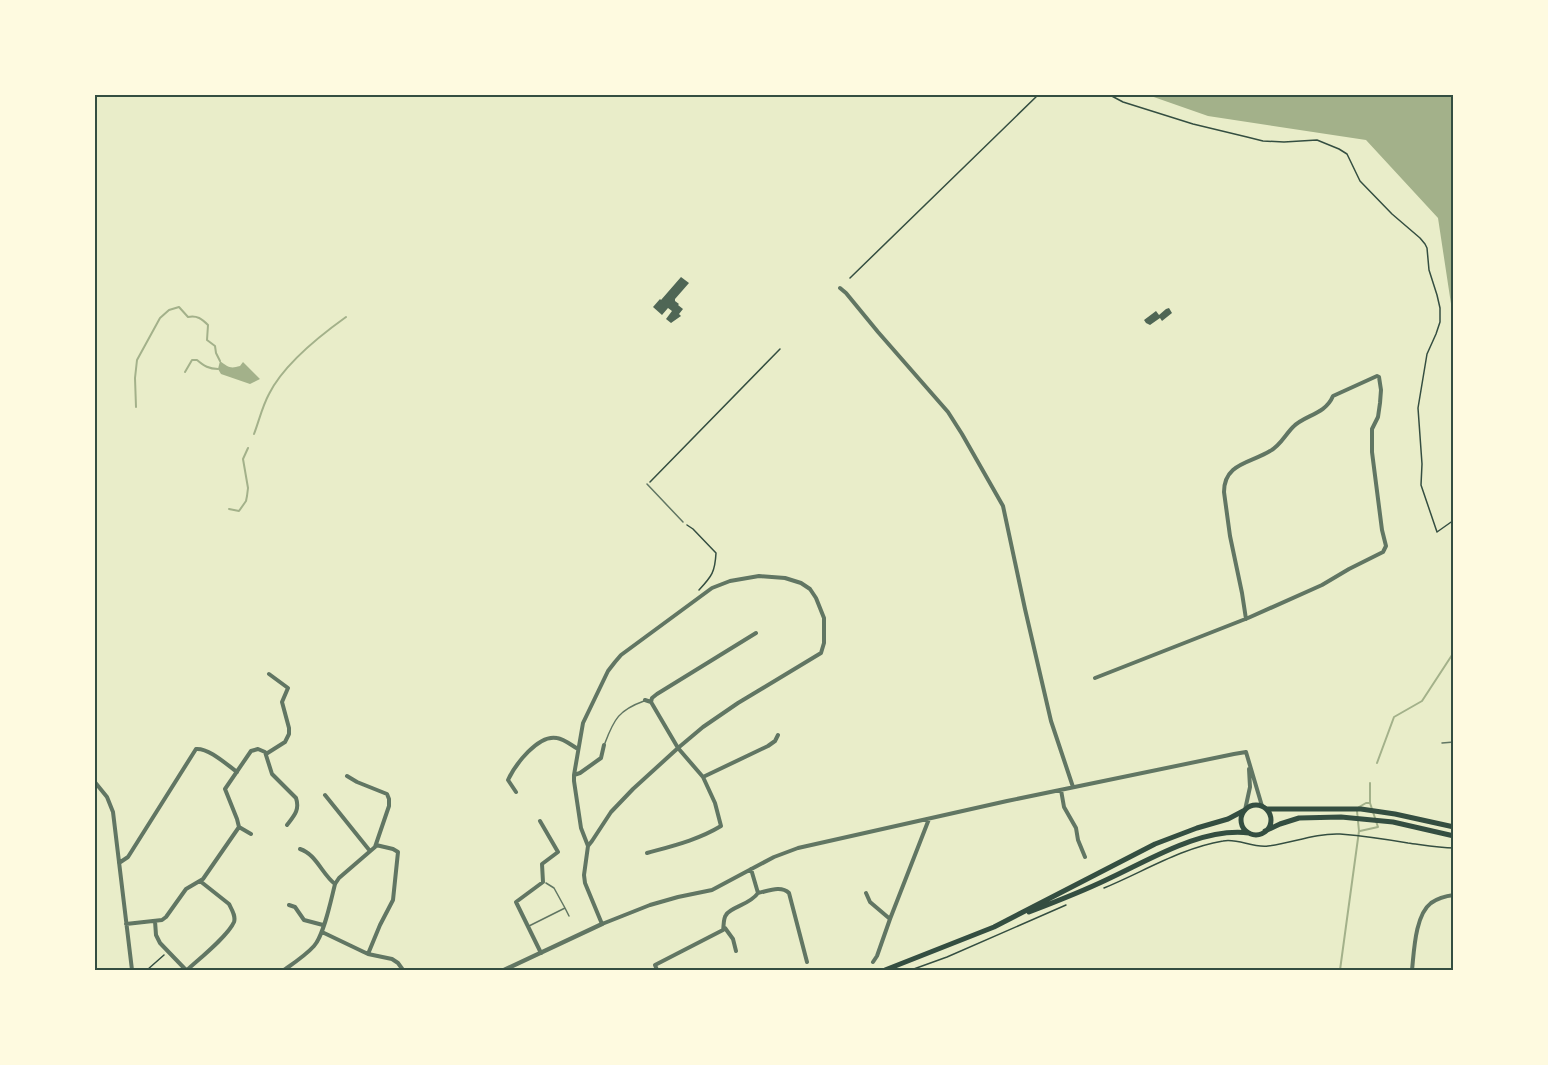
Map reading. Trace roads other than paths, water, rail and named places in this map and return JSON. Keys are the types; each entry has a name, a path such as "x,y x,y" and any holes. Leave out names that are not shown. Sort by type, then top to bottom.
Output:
{"main road":[{"path":"885,970 948,946 1013,917 1155,844 1228,819 1254,805 1287,810 1326,808 1382,812 1454,827"},
{"path":"1264,807 1271,816 1271,822 1265,831"},
{"path":"1245,810 1241,822 1249,833"},
{"path":"1013,917 1071,896 1160,854 1189,843 1228,832 1256,835 1290,820 1326,816 1380,820 1454,836"}],"street":[{"path":"840,288 948,412 1003,506 1051,721 1073,787"},
{"path":"1095,678 1246,619 1322,585 1383,552 1386,546 1372,452 1372,429 1378,417 1380,403 1379,377 1362,382 1333,396 1330,402 1317,413 1293,426 1270,451 1244,462 1226,478 1224,492 1228,525 1246,619"},
{"path":"588,846 611,812 678,747 738,703 821,653 824,647 824,618 820,605 810,589 797,581 759,576 730,581 712,588 621,655 608,671 583,723 574,775 581,828 588,846 585,882 602,924"},
{"path":"651,702 657,694 756,633"},
{"path":"266,754 285,742 289,731 282,702 288,688 269,674"},
{"path":"645,700 651,702 678,747 703,777 721,826 683,843 647,853"},
{"path":"703,777 768,746 775,741 778,735"},
{"path":"516,792 508,780 516,765 531,749 554,737 578,749"},
{"path":"574,775 601,758 604,745"},
{"path":"119,863 128,857 194,750 200,748 208,751 237,772"},
{"path":"251,834 239,827 225,789 251,751 261,750 266,754 272,774 297,801 297,810 287,825"},
{"path":"504,970 602,924 650,905 712,890 774,857 798,848 1073,787 1246,752 1250,787 1245,810"},
{"path":"1248,762 1264,807"},
{"path":"284,970 313,947 322,932 335,884 376,845 389,806 387,794 347,776"},
{"path":"94,781 112,806 132,970"},
{"path":"1061,790 1064,807 1076,828 1084,856"},
{"path":"325,795 370,851"},
{"path":"873,962 929,819"},
{"path":"540,821 558,850 542,864 543,882 516,902 541,953"},
{"path":"126,924 155,921 166,917 186,889 203,879 239,827"},
{"path":"368,954 393,900 398,852 376,845"},
{"path":"300,849 309,853 335,884"},
{"path":"751,870 758,893"},
{"path":"155,921 156,935 160,944 187,970 224,935 234,920 229,904 200,881"},
{"path":"736,951 733,939 724,928 724,919 728,912 754,899 758,893 781,889 789,893 807,962"},
{"path":"866,893 870,902 890,919"},
{"path":"1412,970 1416,936 1425,908 1432,902 1454,895"},
{"path":"289,905 295,907 304,920 323,925"},
{"path":"657,970 655,965 724,928"},
{"path":"322,932 368,954 392,959 402,970"}],"lane":[{"path":"647,484 683,522"},
{"path":"604,745 616,717 631,705 645,700"},
{"path":"1442,743 1454,742"},
{"path":"543,882 555,888 569,916"},
{"path":"528,927 565,908"}],"waterway":[{"path":"136,407 137,360 160,318 169,310 179,307 188,317 204,321 208,325 207,340 215,346 220,361"},
{"path":"254,434 267,399 283,372 313,342 346,317"},
{"path":"185,372 192,360 197,360 209,368 218,369"},
{"path":"229,509 239,511 246,501 248,488 243,459 248,448"},
{"path":"1377,763 1394,717 1422,701 1454,652"},
{"path":"1360,831 1378,827 1370,803 1370,783"},
{"path":"1359,807 1370,803"},
{"path":"1340,970 1359,831 1357,811"}]}
